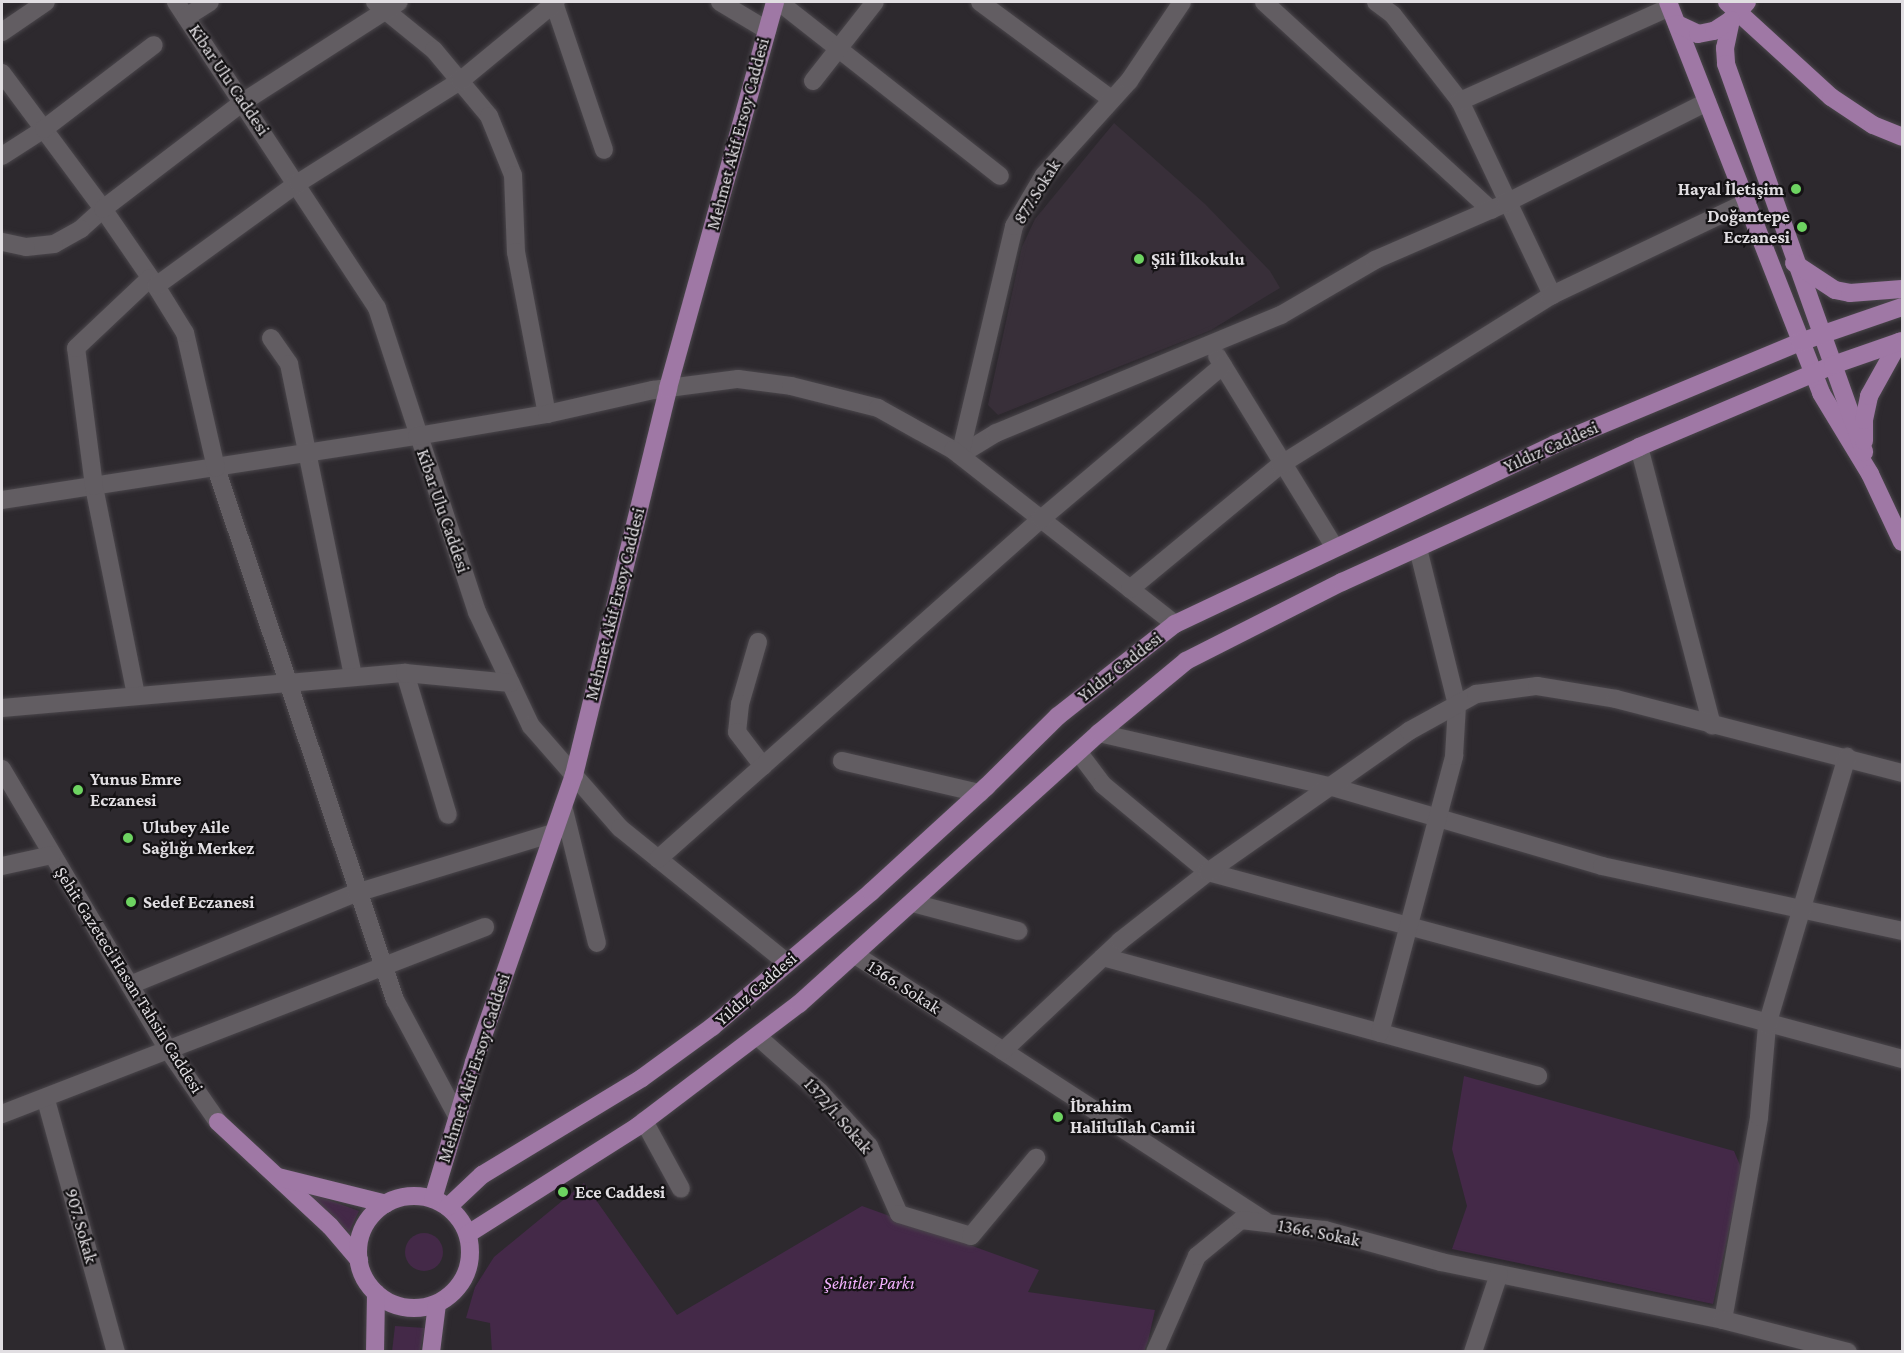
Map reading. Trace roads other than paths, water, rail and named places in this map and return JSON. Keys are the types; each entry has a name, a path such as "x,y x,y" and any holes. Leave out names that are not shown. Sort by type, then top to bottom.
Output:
{"main road":[{"name":"Mehmet Akif Ersoy Caddesi","path":"440,1203 457,1116 574,775 668,388 767,30 777,2"},
{"path":"1671,3 1677,24 1813,374 1837,424 1870,474 1901,535"},
{"path":"1677,24 1698,34 1714,31 1736,8"},
{"path":"1736,8 1779,53 1831,97 1874,125 1902,137"},
{"path":"1736,8 1725,48 1726,64 1870,474"},
{"path":"1794,263 1835,290 1850,293 1902,289"},
{"name":"Yıldız Caddesi","path":"440,1203 642,1078 712,1028 785,962 871,892 980,793 1058,716 1175,624 1334,546 1555,444 1800,342 1902,308"},
{"path":"1865,455 1863,420 1869,396 1878,375 1901,342"},
{"name":"Yıldız Caddesi","path":"468,1234 644,1121 758,1036 857,956 1099,733 1186,661 1418,549 1639,447 1833,365 1901,342"},
{"name":"Şehit Gazeteci Hasan Tahsin Caddesi","path":"218,1122 330,1226 359,1260"},
{"name":"Şehit Gazeteci Hasan Tahsin Caddesi","path":"276,1176 386,1204"},
{"path":"408,1197 440,1203 468,1234 470,1259 462,1282 437,1304 405,1307 376,1293 365,1278 359,1260 364,1228 386,1204 408,1197"},
{"path":"375,1352 376,1293"},
{"path":"431,1352 437,1304"}],"street":[{"path":"2,32 45,2"},
{"name":"Kibar Ulu Caddesi","path":"176,2 298,183 377,308 417,436 477,612 531,726 620,828 785,962"},
{"path":"186,17 210,2"},
{"path":"136,695 94,486 76,348 153,282 298,183 459,81 555,2 604,150"},
{"path":"720,2 767,30"},
{"path":"777,2 1000,176"},
{"path":"813,81 875,2"},
{"path":"980,2 1111,99"},
{"name":"877.Sokak","path":"960,455 1014,226 1044,175 1129,81 1182,2"},
{"path":"1264,2 1498,207"},
{"path":"1377,2 1393,15 1461,101 1498,207 1552,295"},
{"path":"1461,101 1671,3"},
{"path":"2,243 26,247 54,244 81,229 103,208 243,102 387,5 434,50 489,116 513,176 516,252 547,414"},
{"path":"2,156 44,129 154,45"},
{"path":"2,73 103,208 185,333 216,468 290,682 356,893 394,1000 457,1116"},
{"path":"960,455 996,433 1281,315 1375,260 1498,207 1707,102"},
{"path":"1130,589 1185,540 1285,462 1552,295 1747,202"},
{"path":"271,338 289,364 353,677"},
{"path":"1210,345 1285,462 1334,546"},
{"path":"658,859 1041,519 1223,365"},
{"path":"2,500 417,436 547,414 668,388 738,379 791,386 878,408 960,455 1175,624"},
{"path":"1639,447 1712,726"},
{"path":"1380,1033 1454,756 1457,705 1418,549"},
{"path":"758,642 740,704 737,732 763,766"},
{"path":"2,708 405,673 511,683"},
{"path":"405,673 448,815"},
{"path":"1003,1052 1102,957 1208,872 1409,731 1476,694 1537,686 1620,700 1712,726 1847,757 1902,773"},
{"path":"1099,733 1332,787 1602,866 1800,911 1902,931"},
{"path":"1079,753 1102,784 1208,872 1902,1059"},
{"path":"1723,1320 1760,1117 1767,1024 1847,757"},
{"path":"842,761 980,793"},
{"name":"Şehit Gazeteci Hasan Tahsin Caddesi","path":"2,769 169,1052 218,1122"},
{"path":"563,806 597,943"},
{"path":"130,985 356,893 554,832"},
{"path":"2,866 52,855"},
{"path":"913,903 1018,931"},
{"path":"2,1114 46,1100 382,965 485,927"},
{"name":"1366. Sokak","path":"857,956 1268,1224 1325,1230 1441,1262 1723,1320 1848,1352"},
{"path":"1102,957 1538,1076"},
{"name":"1372/1. Sokak","path":"758,1036 820,1092 869,1146 899,1214 971,1236 1036,1158"},
{"name":"907. Sokak","path":"46,1100 116,1352"},
{"path":"644,1121 681,1189"},
{"path":"1155,1352 1197,1256 1241,1220 1268,1224"},
{"path":"1473,1352 1499,1274"}],"place":[{"name":"Hayal İletişim","path":"1796,189"},
{"name":"Doğantepe Eczanesi","path":"1802,227"},
{"name":"Şili İlkokulu","path":"1139,259"},
{"name":"Yunus Emre Eczanesi","path":"78,790"},
{"name":"Ulubey Aile Sağlığı Merkez","path":"128,838"},
{"name":"Sedef Eczanesi","path":"131,902"},
{"name":"İbrahim Halilullah Camii","path":"1058,1117"},
{"name":"Ece Caddesi","path":"563,1192"}],"park label":[{"name":"Şehitler Parkı","path":"869,1283"}]}
